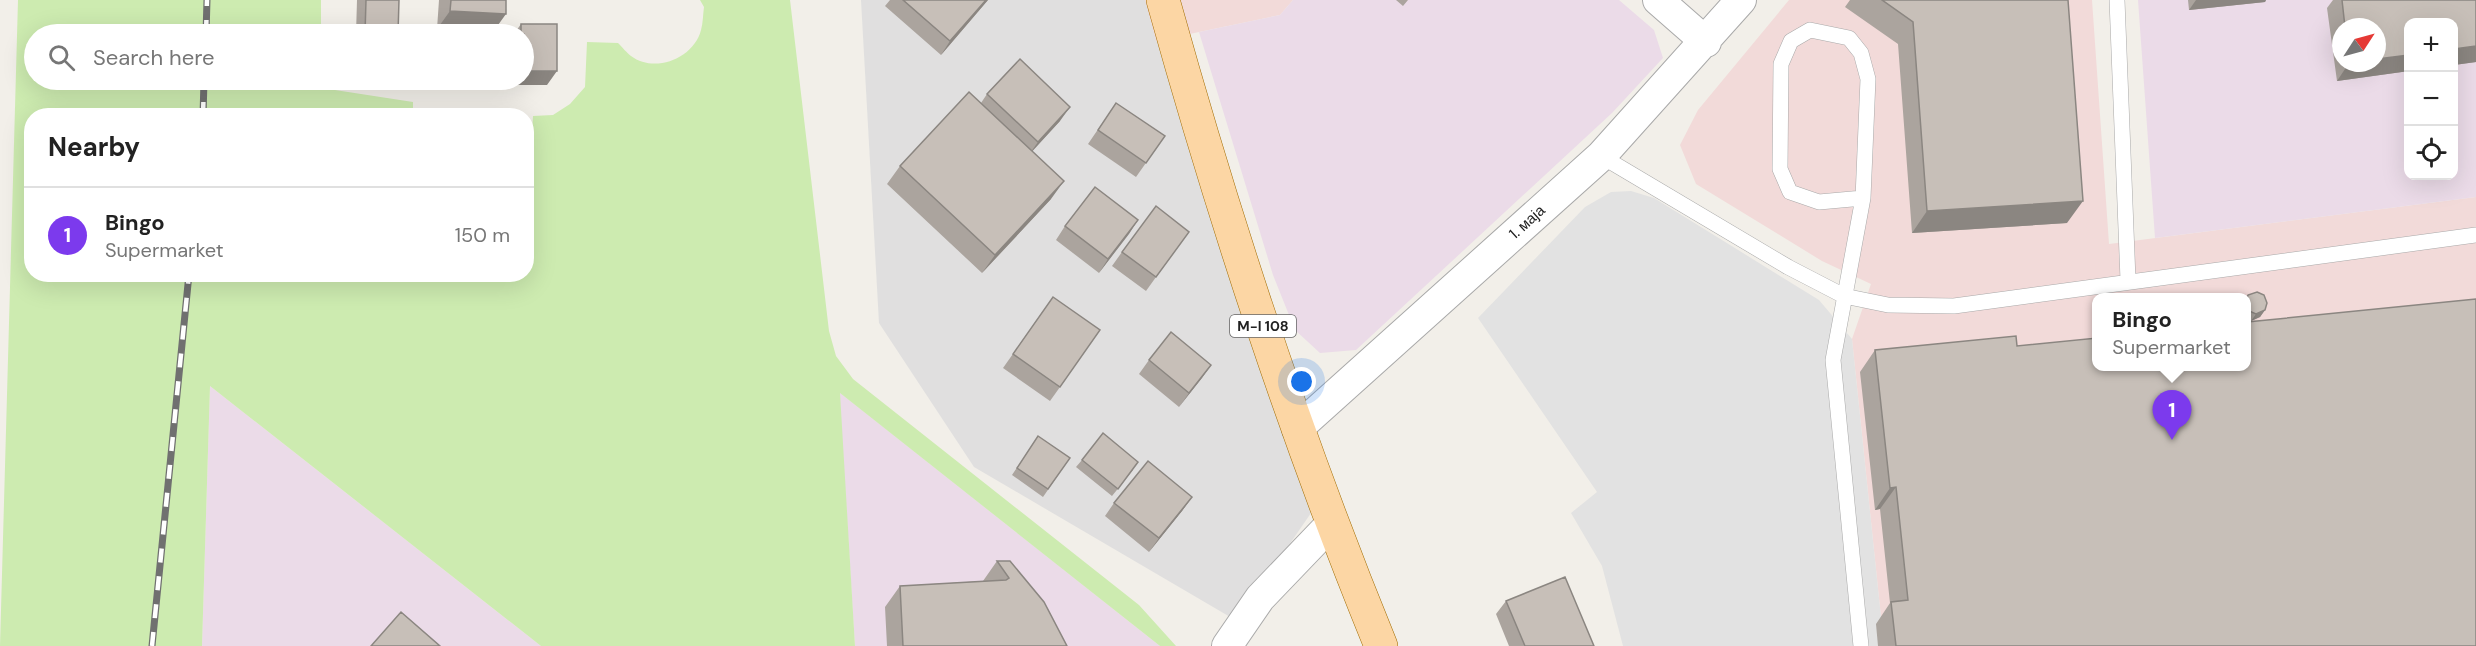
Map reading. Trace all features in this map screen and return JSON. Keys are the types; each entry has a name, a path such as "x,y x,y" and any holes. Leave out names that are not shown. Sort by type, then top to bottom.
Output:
{"main road":[{"name":"M-I 108","path":"1163,0 1201,138 1297,429 1331,524 1381,646"}],"street":[{"path":"1658,0 1706,42"},
{"name":"1. маја","path":"1297,429 1601,156 1706,42 1741,0"},
{"path":"1227,646 1260,598 1331,524"}],"lane":[{"path":"2117,0 2128,280"},
{"path":"1861,646 1833,360 1863,198 1868,79 1861,54 1848,38 1810,30 1791,41 1781,64 1780,169 1790,192 1809,199 1819,202 1863,198"},
{"path":"1601,156 1788,267 1844,296 1888,305 1954,306 2128,280 2476,235"}],"shaded area":[{"path":"861,0 1148,0 1324,494 1237,621 974,467 879,323"},
{"path":"1145,0 1293,0 1280,15 1156,41"},
{"path":"1293,0 1619,0 1654,30 1663,58 1612,113 1356,350 1320,353 1295,330 1273,275 1199,32 1280,15"},
{"path":"1789,0 2092,0 2109,244 2476,197 2476,646 1884,646 1852,339 1871,284 1822,261 1696,184 1680,145 1698,110"},
{"path":"2138,0 2476,0 2476,197 2155,238"},
{"path":"1631,191 1654,198 1819,300 1852,339 1884,646 1623,646 1602,566 1571,513 1597,492 1478,318 1585,207 1611,192"},
{"path":"210,386 541,646 202,646"},
{"path":"839,392 1160,646 855,646"}],"green space":[{"path":"18,0 321,0 321,24 24,24 24,90 335,90 413,102 413,108 24,108 24,282 534,282 534,116 553,115 570,104 585,87 587,42 618,43 631,56 641,61 662,63 682,55 697,40 702,27 704,7 700,0 790,0 829,331 836,356 853,379 1139,605 1176,646 1160,646 840,393 855,646 541,646 210,386 202,646 0,646"}],"building":[{"path":"366,0 399,0 398,24 365,24"},
{"path":"451,0 506,0 506,14 450,11"},
{"path":"903,0 986,0 950,41"},
{"path":"1882,0 2068,0 2083,201 1927,211 1913,22"},
{"path":"2342,0 2476,0 2476,46 2458,48 2458,18 2404,18 2404,56 2386,58 2386,18 2344,18"},
{"path":"534,24 557,24 557,71 534,71"},
{"path":"1020,59 1070,107 1038,142 987,94"},
{"path":"969,92 1064,181 995,255 900,166"},
{"path":"1116,103 1165,136 1146,163 1098,130"},
{"path":"1095,187 1138,220 1108,259 1065,226"},
{"path":"1156,206 1189,232 1156,277 1122,252"},
{"path":"2257,292 2264,295 2267,303 2265,310 2256,314 2251,312 2251,294"},
{"path":"1053,297 1100,330 1060,387 1013,354"},
{"path":"2476,299 2476,646 1896,646 1891,602 1908,600 1896,487 1890,488 1875,350 2016,336 2017,346 2092,338 2092,371 2251,371 2251,322"},
{"path":"1171,332 1211,365 1189,393 1149,360"},
{"path":"1103,433 1138,462 1118,489 1082,460"},
{"path":"1038,436 1070,458 1048,489 1017,468"},
{"path":"1148,461 1192,497 1159,538 1114,503"},
{"path":"997,561 1010,561 1044,602 1067,646 903,646 900,586 1006,580 1009,578"},
{"path":"1565,577 1594,646 1525,646 1506,601"},
{"path":"401,612 440,646 371,646"}],"railway":[{"path":"206,24 207,0"},
{"path":"203,108 204,90"},
{"path":"152,646 188,282"}],"place":[{"name":"Bingo","path":"2172,440"}]}
